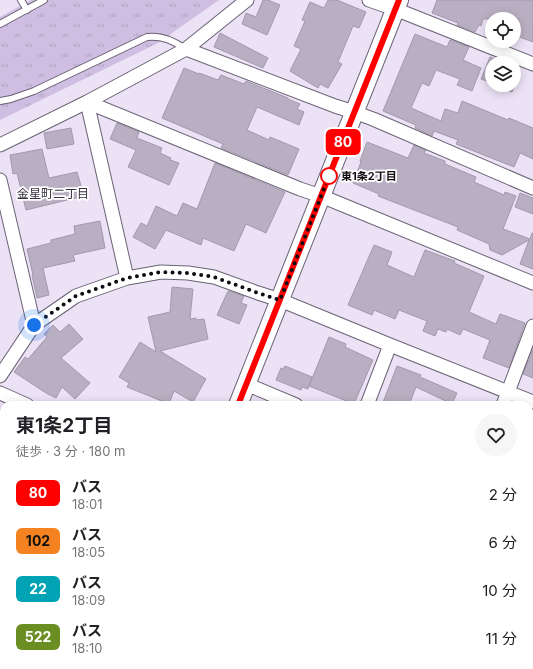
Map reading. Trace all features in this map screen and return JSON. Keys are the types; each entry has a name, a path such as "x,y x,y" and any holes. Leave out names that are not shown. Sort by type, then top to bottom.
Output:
{"street":[{"path":"0,145 88,102 186,49 247,0"},
{"path":"369,0 397,4 533,64"},
{"path":"240,401 397,4"},
{"path":"186,49 354,112 533,188"},
{"path":"88,102 533,283"},
{"path":"88,102 127,278"},
{"path":"0,180 34,325"},
{"path":"0,376 34,325 76,296 127,278 161,272 188,273 214,277 280,300 531,401"},
{"path":"504,401 533,326"},
{"path":"369,401 390,345"},
{"path":"246,384 286,401"},
{"path":"0,393 18,401"}],"lane":[{"path":"21,0 27,10"},
{"path":"0,24 44,0"},
{"path":"0,101 34,91 147,37 153,36 172,40 186,49"}],"green space":[{"path":"31,0 219,0 158,43 0,120 0,17"}],"building":[{"path":"263,0 268,0 280,5 267,35 242,24 246,13 256,17"},
{"path":"328,0 337,0 366,12 359,28 353,26 338,62 342,64 328,88 320,84 318,88 290,71 301,49 294,46 305,21 302,20 310,2 324,8"},
{"path":"437,0 533,0 533,42 521,38 521,12 485,12 485,19 483,19 481,26 479,25 475,32 457,25 458,23 432,13"},
{"path":"220,33 268,58 263,68 214,47"},
{"path":"415,34 447,47 450,40 469,47 463,60 481,68 472,91 457,85 460,79 436,70 429,86 422,83 411,108 441,121 445,109 458,113 462,101 508,120 509,118 533,128 533,159 520,153 514,167 456,144 458,140 434,131 432,136 415,128 416,125 383,111"},
{"path":"184,68 218,80 221,75 244,84 246,81 300,104 297,109 304,112 299,125 257,107 247,130 269,140 270,137 299,149 288,175 221,148 223,144 162,118"},
{"path":"485,69 485,80 481,79"},
{"path":"117,123 139,132 137,138 162,148 160,153 171,158 170,160 179,163 169,185 128,167 136,150 110,139"},
{"path":"71,128 74,144 47,149 44,133"},
{"path":"367,142 408,158 414,145 426,150 424,153 445,161 445,164 476,177 474,182 504,195 505,192 516,196 503,229 530,239 533,233 533,269 520,264 529,240 502,255 490,250 489,244 457,230 458,227 378,196 379,194 353,183"},
{"path":"42,149 49,178 77,172 84,196 26,210 17,173 13,174 10,155"},
{"path":"215,163 285,192 266,233 246,224 234,251 203,238 201,245 166,230 155,249 133,237 141,223 147,226 156,206 177,216 183,203 197,209"},
{"path":"520,193 533,198 533,214 515,207"},
{"path":"100,221 105,248 73,255 75,261 43,268 49,295 37,298 27,249 51,243 51,240 75,234 74,226"},
{"path":"374,245 392,252 387,265 414,277 425,250 455,261 454,263 484,276 469,312 496,324 500,314 525,323 509,368 483,358 490,340 463,329 460,335 447,329 446,332 438,329 435,336 423,331 427,321 399,310 395,319 374,310 372,315 348,305"},
{"path":"172,287 193,289 190,319 204,319 208,339 160,351 206,379 194,401 174,391 170,401 162,401 127,387 129,383 119,377 140,342 156,352 148,317 170,312"},
{"path":"228,291 244,296 241,303 247,305 239,324 217,315"},
{"path":"69,324 83,339 61,358 90,383 75,399 62,387 56,398 14,372 25,357 28,359 47,337 44,334 53,325 60,332"},
{"path":"329,337 346,344 345,347 373,360 355,401 346,401 309,386"},
{"path":"533,349 533,378 523,374"},
{"path":"285,366 312,377 308,389 302,387 301,390 276,380 281,368 283,369"},
{"path":"397,366 421,375 420,377 457,393 453,401 446,401 416,387 411,401 384,401"}],"bus line":[{"name":"80","path":"240,401 399,0"}],"place":[{"name":"東1条2丁目","path":"329,176"}],"district":[{"name":"金星町二丁目","path":"53,194"}],"route":[{"path":"34,325 76,296 127,278 161,272 188,273 214,277 280,300 329,176"}]}
